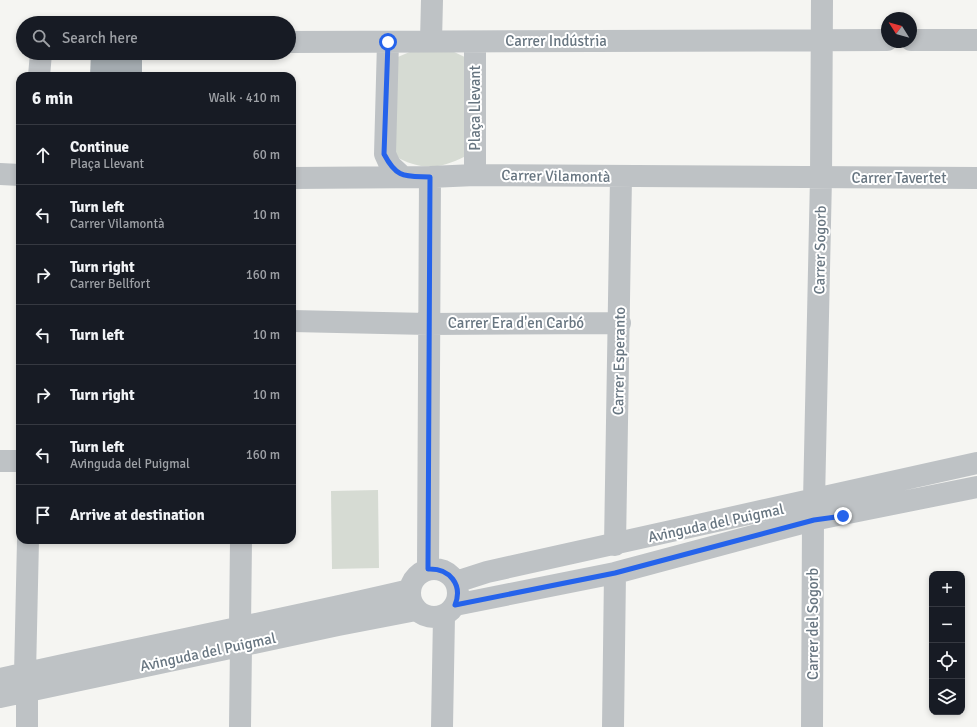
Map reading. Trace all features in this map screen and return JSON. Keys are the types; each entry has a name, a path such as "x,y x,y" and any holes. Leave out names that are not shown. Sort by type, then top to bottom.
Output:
{"street":[{"path":"431,41 432,0"},
{"name":"Carrer Sogorb","path":"814,511 821,177 823,39 822,0"},
{"name":"Carrer Indústria","path":"296,42 881,40"},
{"path":"917,40 977,40"},
{"path":"388,42 384,154 390,165 402,176"},
{"name":"Plaça Llevant","path":"475,42 475,175"},
{"path":"39,72 40,60"},
{"path":"0,174 16,175"},
{"name":"Carrer Vilamontà","path":"296,178 430,177 475,175 821,177"},
{"path":"428,569 428,324 430,177"},
{"name":"Carrer Esperanto","path":"615,545 620,323 621,177"},
{"name":"Carrer Tavertet","path":"821,177 977,178"},
{"name":"Carrer Era d'en Carbó","path":"296,321 428,324 620,323"},
{"path":"0,461 16,461"},
{"name":"Avinguda del Puigmal","path":"450,610 615,573 814,511 977,463"},
{"name":"Avinguda del Puigmal","path":"456,582 487,572 615,545 814,511 977,486"},
{"name":"Carrer del Sogorb","path":"812,727 814,511"},
{"path":"27,727 26,682 28,544"},
{"path":"240,727 241,544"},
{"path":"442,727 450,610 458,590 456,582 444,571 428,569 416,577 413,600 429,617 450,610"},
{"path":"613,727 615,573"},
{"name":"Avinguda del Puigmal","path":"0,697 26,682 241,636 334,608 413,600"},
{"name":"Avinguda del Puigmal","path":"0,679 26,682"}],"shaded area":[{"path":"412,51 452,51 469,59 466,156 455,161 429,167 412,164 392,155 393,59"},
{"path":"378,490 379,568 332,569 331,491"}],"building":[{"path":"91,60 142,60 142,72 90,72"}],"route":[{"path":"388,42 384,154 390,165 402,176 430,177 428,324 428,569 444,571 456,582 458,598 455,605 615,573 814,520 843,516"}]}
